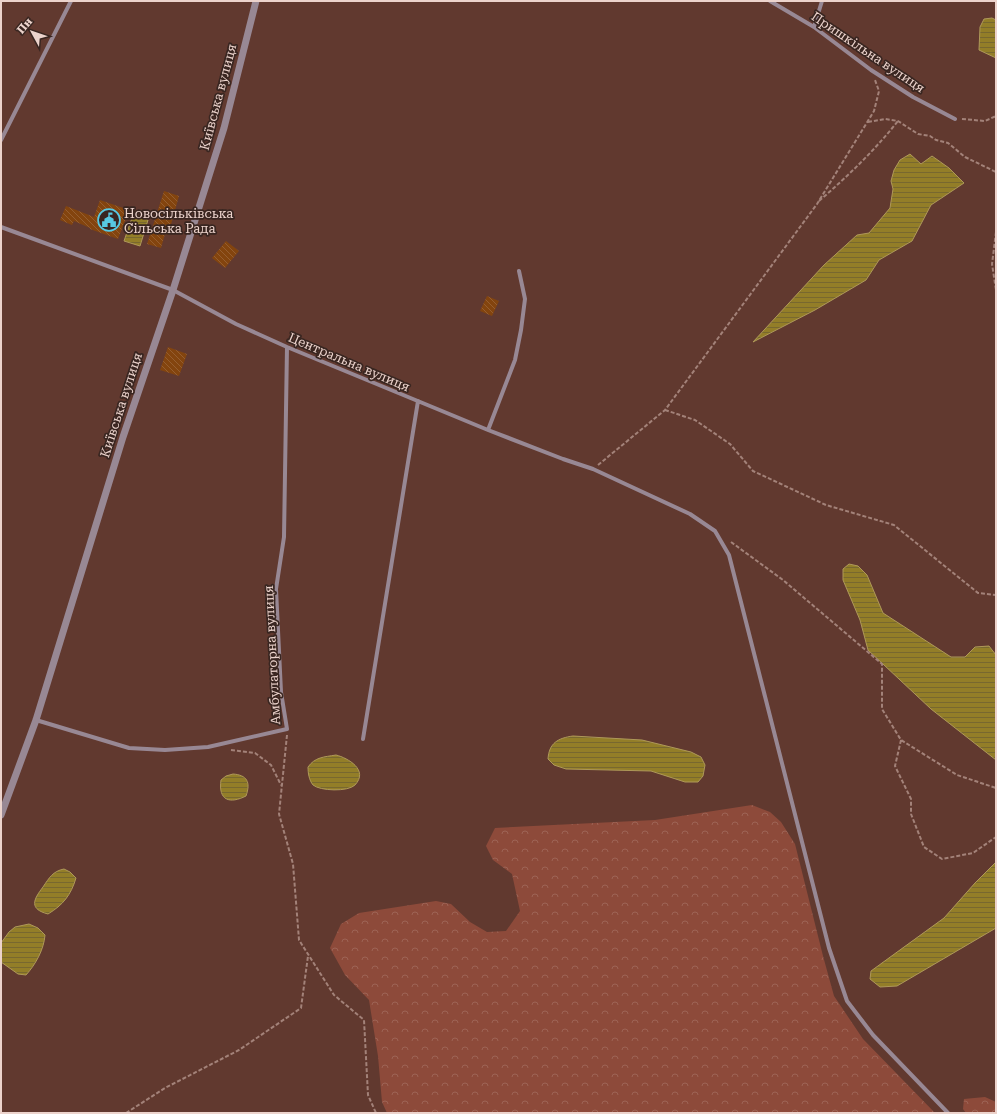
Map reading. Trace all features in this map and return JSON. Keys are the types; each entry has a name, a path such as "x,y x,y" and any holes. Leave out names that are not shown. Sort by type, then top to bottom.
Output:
{"street":[{"path":"1,140 70,1"},
{"name":"Київська вулиця","path":"1,815 36,720 123,437 173,290 224,128 256,1"},
{"name":"Пришкільна вулиця","path":"770,1 814,27 871,70 913,96 955,119"},
{"path":"814,27 822,1"},
{"name":"Центральна вулиця","path":"1,227 173,290 236,324 287,347 488,430 593,469 690,514 715,531 729,555 829,948 847,1001 873,1035 948,1113"},
{"path":"488,430 515,360 520,338 525,299 519,271"},
{"name":"Амбулаторна вулиця","path":"36,720 129,748 165,750 208,747 288,729 281,692 276,589 284,537 287,347"},
{"path":"363,739 418,401"}],"path":[{"path":"593,469 665,410 817,204 874,111 879,91 871,70"},
{"path":"955,119 985,121 996,116"},
{"path":"868,122 885,119 898,121 918,134 930,136 936,140 948,143 965,157 996,172"},
{"path":"817,204 880,144 898,121"},
{"path":"996,232 992,264 996,290"},
{"path":"665,410 696,420 730,444 752,471 826,505 894,524 978,593 996,595"},
{"path":"727,540 783,580 882,664 882,709 901,740 957,775 996,788"},
{"path":"288,729 279,814 293,864 299,940 334,995 364,1020 368,1095 376,1113"},
{"path":"901,740 895,766 910,799 911,814 924,847 942,859 972,853 996,837"},
{"path":"228,749 256,753 271,764 282,786"},
{"path":"126,1113 165,1088 239,1050 301,1008 308,955"}],"green space":[{"path":"752,805 770,812 781,822 795,844 834,996 863,1039 935,1113 387,1113 382,1102 378,1056 369,1000 345,975 330,948 341,924 359,913 436,901 451,904 470,922 487,932 506,931 520,911 512,874 493,860 486,846 495,828 655,820"},
{"path":"985,1097 996,1102 996,1113 966,1113 963,1109 964,1099"}],"shaded area":[{"path":"992,18 996,20 996,58 979,50 980,27 984,19"},
{"path":"910,154 921,164 932,156 949,168 964,183 931,205 912,241 879,260 866,280 815,310 753,342 824,265 857,235 869,233 890,208 893,189 891,181 894,170 900,160"},
{"path":"133,215 148,220 140,246 124,241"},
{"path":"849,564 858,566 867,575 883,613 951,657 965,657 975,647 989,646 996,655 996,760 931,709 868,650 860,620 843,580 843,569"},
{"path":"573,736 642,740 691,752 701,757 705,765 703,776 698,782 685,782 651,771 566,769 554,765 548,759 552,745 563,738"},
{"path":"336,755 346,759 355,766 360,774 359,780 355,785 340,790 322,789 313,785 309,776 308,767 317,759"},
{"path":"233,774 245,778 248,783 248,787 246,796 235,800 230,800 226,799 221,792 221,780 226,776"},
{"path":"996,862 996,928 897,986 880,987 870,979 871,971 944,918"},
{"path":"64,869 76,878 72,890 62,903 48,914 38,910 35,907 35,900 37,896 52,875 57,871"},
{"path":"29,924 38,928 45,935 43,946 30,971 26,975 18,974 1,962 1,943 9,932 15,927"}],"building":[{"path":"164,191 179,196 168,235 165,234 161,248 147,244"},
{"name":"Новосільківська Сільська Рада","path":"100,200 129,210 118,239 90,229 74,221 72,225 60,220 66,206 94,217"},
{"path":"226,241 239,251 225,268 212,258"},
{"path":"487,296 499,301 492,316 480,311"},
{"path":"168,347 187,354 179,376 160,370"}],"place":[{"name":"Новосільківська Сільська Рада","path":"109,220"}]}
